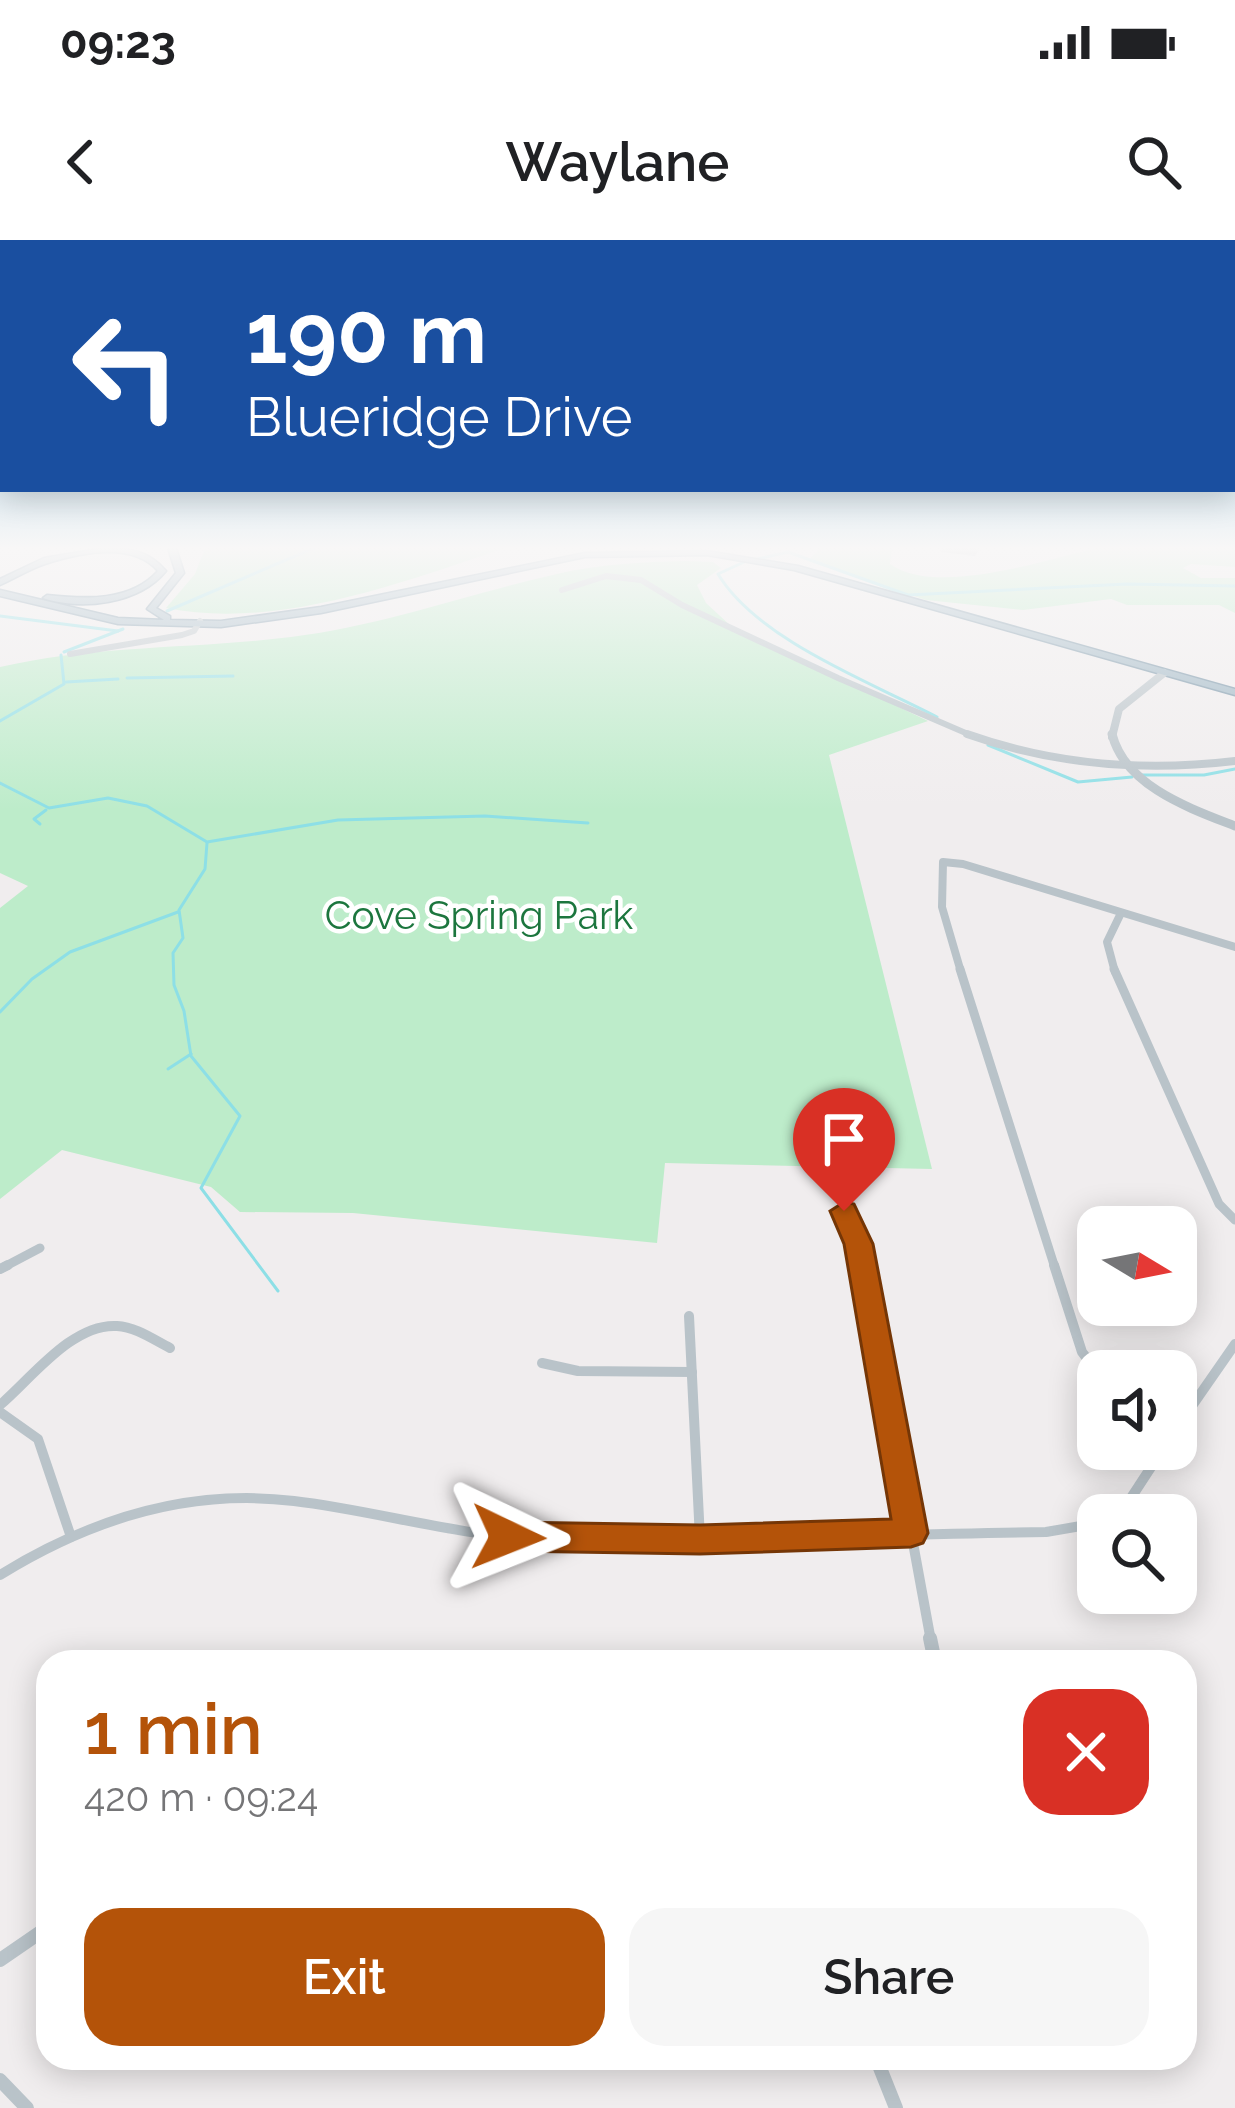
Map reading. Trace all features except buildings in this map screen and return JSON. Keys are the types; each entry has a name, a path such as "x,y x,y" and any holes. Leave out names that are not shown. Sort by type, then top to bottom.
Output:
{"highway":[{"path":"1031,635 1235,692"}],"street":[{"path":"70,654 179,635"},
{"path":"751,635 986,740 1050,756 1130,767 1235,761"},
{"path":"1164,673 1128,699 1114,718 1114,744 1130,767 1173,799 1235,826"},
{"path":"1081,1350 959,968 943,907 943,862 963,864 1235,947"},
{"path":"1121,913 1108,942 1117,979 1219,1204 1235,1220"},
{"path":"844,1211 858,1244 933,1650"},
{"path":"0,1268 40,1248"},
{"path":"689,1316 700,1539"},
{"path":"71,1537 38,1439 0,1409 80,1337 101,1327 131,1330 170,1348"},
{"path":"1197,1399 1235,1344"},
{"path":"542,1363 578,1371 692,1372"},
{"path":"0,1575 71,1537 165,1506 240,1498 280,1499 473,1534 700,1539 1046,1532 1077,1526"},
{"path":"0,1960 36,1935"},
{"path":"881,2070 896,2108"},
{"path":"0,2080 27,2108"}],"green space":[{"name":"Cove Spring Park","path":"300,635 749,635 928,721 829,755 932,1169 665,1163 657,1243 353,1213 240,1212 211,1187 62,1150 0,1199 0,908 28,886 0,873 0,667 108,651"}],"waterway":[{"path":"64,652 107,635"},
{"path":"782,635 937,717"},
{"path":"0,721 64,684 61,655"},
{"path":"127,678 233,676"},
{"path":"66,682 118,679"},
{"path":"988,745 1078,782 1132,777"},
{"path":"1142,775 1204,775 1235,769"},
{"path":"0,783 49,808 108,798 147,806 207,842 338,820 485,816 588,823"},
{"path":"40,824 34,819 46,810"},
{"path":"191,1054 184,1011 174,985 173,953 183,938 179,910 205,869 207,843"},
{"path":"0,1012 32,979 70,952 178,912"},
{"path":"168,1069 191,1054"},
{"path":"191,1054 240,1116 201,1188 278,1291"}],"route":[{"path":"508,1537 700,1539 911,1533 858,1244 844,1211"}]}
